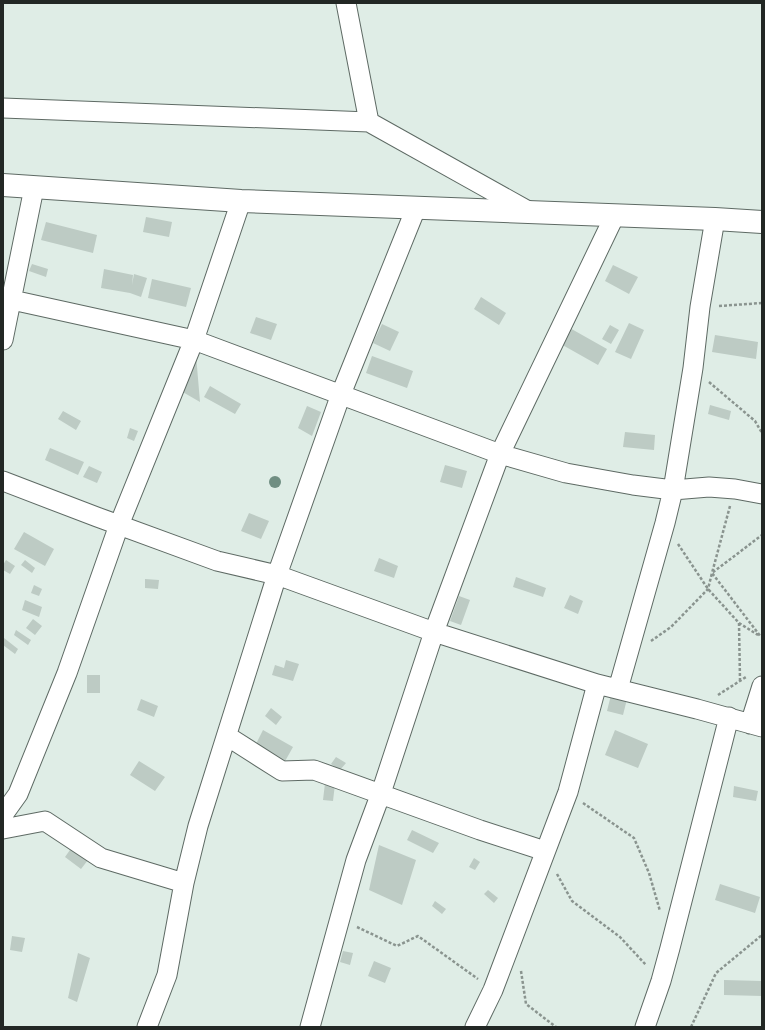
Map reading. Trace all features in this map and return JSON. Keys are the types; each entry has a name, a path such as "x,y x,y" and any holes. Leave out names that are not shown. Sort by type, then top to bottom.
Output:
{"street":[{"path":"346,3 369,122"},
{"path":"3,108 369,122 530,213"},
{"path":"3,186 241,201 762,222"},
{"path":"3,340 7,299 34,188"},
{"path":"3,815 18,794 67,673 119,525 194,340 241,201"},
{"path":"147,1027 167,975 184,883 198,826 277,575 341,394 416,208"},
{"path":"310,1027 356,860 381,794 434,632 500,454 616,215"},
{"path":"618,689 673,490 693,368 700,307 715,219"},
{"path":"7,299 194,340 500,454 566,473 633,485 673,490 709,487 735,489 762,494"},
{"path":"3,481 217,560 277,575 434,632 596,684 756,725 756,680"},
{"path":"475,1027 493,990 568,792 596,684"},
{"path":"645,1027 661,981 729,718"},
{"path":"227,736 282,770 314,770 545,852"},
{"path":"3,829 45,821 101,858 184,883"}],"path":[{"path":"700,307 762,303"},
{"path":"693,368 755,421 762,433"},
{"path":"626,659 671,627 708,589 735,489"},
{"path":"665,523 708,589 739,623 762,637"},
{"path":"712,573 762,535"},
{"path":"712,573 762,637"},
{"path":"739,623 740,680"},
{"path":"697,709 740,680 756,680"},
{"path":"568,792 634,838 649,873 662,918"},
{"path":"545,852 572,901 620,937 661,981"},
{"path":"340,919 397,946 418,936 493,990"},
{"path":"691,1027 716,973 762,935"},
{"path":"520,968 526,1004 556,1027"}],"building":[{"path":"146,217 172,222 169,237 143,232"},
{"path":"46,222 97,235 93,253 41,240"},
{"path":"32,264 48,269 46,277 29,271"},
{"path":"613,265 638,277 629,294 605,281"},
{"path":"104,269 133,275 132,285 134,274 147,278 141,297 130,293 101,288"},
{"path":"152,279 191,288 186,307 148,298"},
{"path":"481,297 506,313 499,325 474,309"},
{"path":"256,317 277,324 271,340 250,333"},
{"path":"629,323 644,330 631,359 615,352"},
{"path":"382,324 399,332 390,351 373,343"},
{"path":"610,325 619,330 611,344 602,339"},
{"path":"568,327 607,349 598,365 559,343"},
{"path":"715,335 758,342 756,359 712,352"},
{"path":"196,355 200,402 181,391"},
{"path":"372,356 413,371 407,388 366,373"},
{"path":"210,386 241,404 235,414 204,397"},
{"path":"710,405 731,411 729,420 708,414"},
{"path":"307,406 321,412 312,436 298,428"},
{"path":"63,411 81,421 76,430 58,419"},
{"path":"130,428 138,431 134,441 127,438"},
{"path":"625,432 655,435 654,450 623,447"},
{"path":"50,448 84,462 78,475 45,460"},
{"path":"445,465 467,471 462,488 440,482"},
{"path":"89,466 102,472 97,483 83,477"},
{"path":"249,513 269,521 261,539 241,531"},
{"path":"24,532 54,549 45,566 14,549"},
{"path":"379,558 398,566 394,578 374,571"},
{"path":"6,560 15,566 10,574 3,570 3,565"},
{"path":"25,560 35,568 32,573 21,565"},
{"path":"516,577 546,588 543,597 513,587"},
{"path":"145,579 159,580 158,589 145,588"},
{"path":"34,585 42,589 39,596 31,593"},
{"path":"570,595 583,601 578,614 564,608"},
{"path":"459,596 470,600 461,625 450,621"},
{"path":"25,600 42,607 39,617 22,610"},
{"path":"33,619 42,626 35,635 26,628"},
{"path":"16,630 31,640 28,645 14,635"},
{"path":"4,638 18,649 15,654 3,645"},
{"path":"286,660 299,664 293,681 272,675 275,665 284,668"},
{"path":"87,675 100,675 100,693 87,693"},
{"path":"611,695 627,699 623,715 607,711"},
{"path":"141,699 158,706 154,717 137,710"},
{"path":"271,708 282,717 276,725 265,716"},
{"path":"263,730 293,747 284,763 255,746"},
{"path":"615,730 648,744 638,768 605,755"},
{"path":"336,757 346,763 340,770 331,764"},
{"path":"139,761 165,777 155,791 130,775"},
{"path":"325,783 335,784 333,801 323,800"},
{"path":"734,786 758,791 756,801 733,797"},
{"path":"412,830 439,843 433,853 407,840"},
{"path":"379,845 416,860 402,905 369,890"},
{"path":"72,847 88,860 81,869 65,857"},
{"path":"474,858 480,862 475,870 469,867"},
{"path":"720,884 760,897 755,913 715,900"},
{"path":"488,890 498,898 494,903 484,894"},
{"path":"435,901 446,909 442,914 432,906"},
{"path":"12,936 25,938 22,952 10,950"},
{"path":"343,951 353,953 350,965 340,962"},
{"path":"78,953 90,958 77,1002 68,998"},
{"path":"374,961 391,968 385,983 368,976"},
{"path":"724,980 762,981 762,996 724,995"}]}
